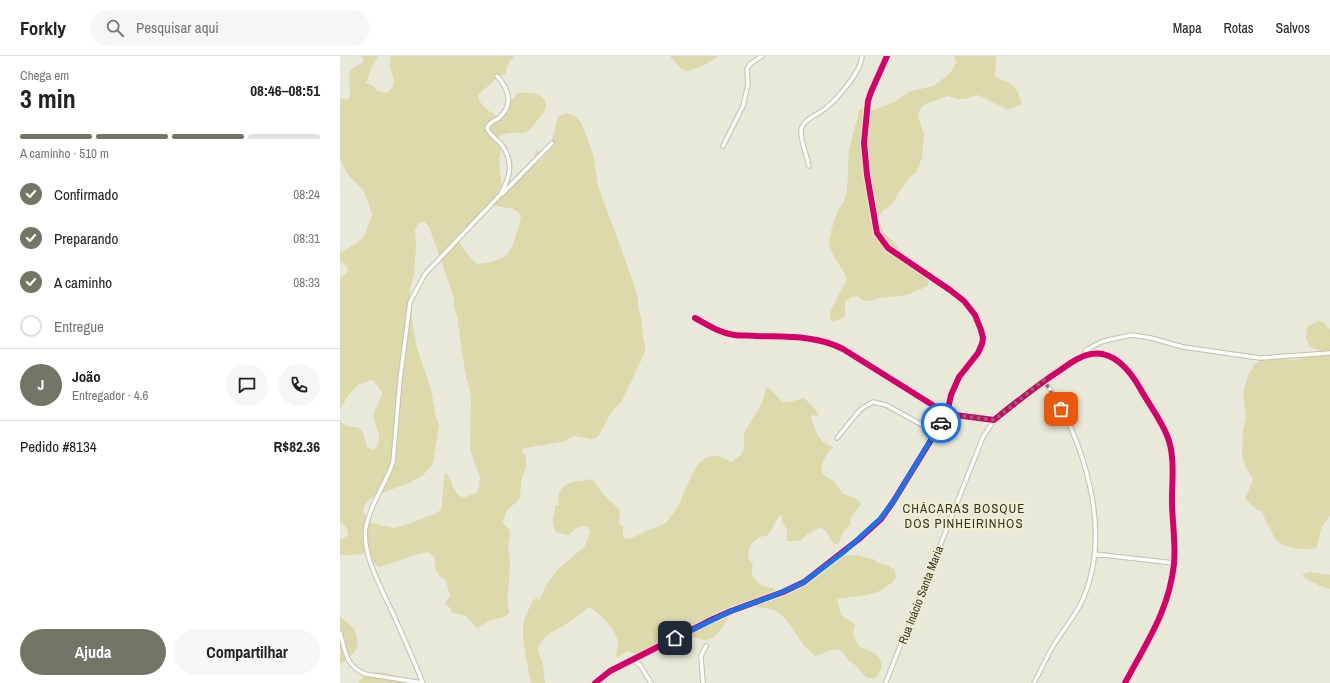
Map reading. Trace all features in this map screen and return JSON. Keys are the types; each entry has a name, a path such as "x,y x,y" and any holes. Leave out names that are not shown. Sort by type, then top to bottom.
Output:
{"street":[{"path":"723,146 743,106 748,84 747,69 750,64 762,56"},
{"path":"809,166 802,137 802,126 807,120 826,108 841,92 858,68 862,56"},
{"path":"596,683 601,677 610,671 713,619 804,582 845,551 880,519 893,502 946,414 954,386 959,377 978,353 982,344 982,334 979,322 964,301 888,248 877,233 867,175 864,143 868,101 887,56"},
{"path":"497,76 506,88 509,102 503,114 498,119 488,124 487,128 490,135 501,144 508,157 510,166 510,174 507,183 500,195"},
{"path":"423,683 369,558 365,536 366,526 374,503 393,462 400,380 410,302 425,274 552,142"},
{"path":"695,318 726,333 736,335 784,336 817,339 834,344 946,414 994,420 1044,380 1082,357 1092,354 1101,354 1121,362 1128,369 1135,380 1168,438 1172,456 1174,563 1168,597 1163,611 1151,637 1125,683"},
{"path":"1082,357 1086,350 1101,342 1132,335 1151,338 1183,347 1260,358 1277,358 1330,353"},
{"path":"1034,683 1052,648 1074,616 1083,598 1094,554 1094,515 1082,456 1065,416 1044,380"},
{"path":"837,438 859,411 873,402 886,405 936,432"},
{"name":"Rua Inácio Santa Maria","path":"886,682 983,437 994,420"},
{"path":"1094,554 1174,563"},
{"path":"340,633 348,661 357,670 365,674 423,683"},
{"path":"703,683 701,656 706,646"},
{"path":"632,660 640,665 651,683"}],"shaded area":[{"path":"361,56 378,56 371,68 367,82 365,83 374,86 378,91 385,93 389,91 394,84 390,66 391,56 514,56 507,66 506,73 498,77 478,95 481,103 489,111 500,117 508,113 506,107 517,94 528,93 536,94 543,98 546,108 528,131 506,134 495,138 501,149 499,162 502,189 503,190 532,162 536,149 539,152 540,160 542,160 552,141 559,116 567,113 576,117 581,122 593,154 598,186 638,298 638,308 641,317 645,352 622,401 611,413 599,435 596,438 591,439 574,436 562,442 525,448 522,451 522,453 526,455 526,467 521,482 520,497 518,501 508,509 502,522 509,529 510,535 508,546 510,561 507,597 509,613 505,617 491,620 477,628 466,616 451,612 451,609 445,603 450,596 446,581 436,570 434,557 428,552 379,567 373,562 369,554 340,555 340,539 348,536 347,529 340,521 340,420 350,427 358,427 363,433 367,447 374,450 378,444 379,435 374,413 381,398 382,392 373,380 366,381 349,394 340,410 340,278 348,272 347,266 340,262 340,253 363,238 372,214 364,191 348,175 340,160 340,98 347,100 350,98 349,78 351,71 354,67 364,61","holes":["490,204 513,209 517,211 521,218 514,242 507,254 497,260 477,264 471,259 459,242 480,216 483,209","424,221 429,227 454,299 454,308 457,316 465,372 471,396 471,453 480,477 478,492 463,498 456,492 445,472 441,510 411,523 394,528 371,523 366,518 363,510 366,503 371,498 379,494 409,483 423,475 433,464 439,425 431,389 417,349 412,320 410,290 414,273 416,249 415,230 418,223"]},
{"path":"670,56 719,56 703,66 687,71 680,68"},
{"path":"954,56 996,56 995,76 1015,87 1022,104 1008,110 978,95 964,99 957,99 948,96 925,104 920,109 918,117 924,134 922,158 916,173 910,177 898,193 895,200 889,207 883,210 878,218 884,233 904,255 925,270 928,278 928,286 907,295 879,298 871,301 864,301 857,296 851,297 845,302 845,316 834,322 830,319 830,312 847,279 832,253 829,240 838,210 843,204 847,192 849,152 859,110 867,107 874,110 896,101 908,92 933,86 947,76 953,69 956,62"},
{"path":"1318,321 1323,322 1330,329 1330,516 1321,530 1316,548 1300,549 1283,545 1275,539 1261,511 1257,510 1245,499 1253,479 1246,468 1242,456 1243,430 1246,416 1243,394 1249,373 1255,364 1271,355 1283,359 1295,360 1321,353 1320,351 1309,346 1306,337 1307,327"},
{"path":"767,387 782,402 789,402 804,398 815,409 819,416 813,415 811,417 816,432 820,439 833,447 824,459 822,474 835,482 842,493 856,499 861,503 851,517 850,525 842,533 839,543 836,544 834,544 825,530 820,527 809,533 800,541 787,541 787,530 782,522 782,516 780,515 768,534 755,540 750,547 748,555 753,565 752,574 755,580 763,586 787,594 794,590 799,582 821,564 836,557 857,555 873,559 881,564 888,565 895,570 896,578 889,585 876,593 837,599 841,615 855,624 853,634 859,647 870,651 879,658 882,667 880,672 875,678 867,678 838,649 816,656 809,651 784,618 770,609 759,607 747,608 735,612 727,619 718,633 710,639 704,640 689,636 667,639 656,643 642,654 627,651 617,658 616,652 618,643 615,633 597,613 589,607 543,640 538,650 543,665 545,683 531,683 523,641 523,625 526,615 533,600 537,598 539,601 546,585 557,570 585,546 590,532 588,527 582,526 568,535 556,532 553,524 553,518 555,505 559,506 558,496 561,489 572,482 590,479 595,482 603,494 619,509 620,517 618,523 623,526 623,536 625,539 662,525 675,510 690,478 705,458 712,456 721,457 731,462 741,455 744,449 744,433 762,403"},
{"path":"1310,572 1330,575 1330,589 1320,586 1303,577 1303,574"},
{"path":"340,616 353,628 357,645 354,653 340,665"},
{"path":"379,672 394,675 410,683 358,683 363,676"}],"cycle path":[{"path":"595,683 610,671 713,619 783,592 804,582 859,539 881,519 893,502 947,414 951,395 959,377 978,353 983,338 981,330 975,315 964,301 888,248 877,233 867,175 864,143 868,101 887,56"},
{"path":"695,318 719,331 734,335 801,338 833,344 947,414 994,420 1042,383 1078,358 1091,354 1108,355 1121,364 1132,376 1159,420 1168,438 1172,453 1172,509 1175,548 1171,581 1162,612 1125,683"}],"way so far":[{"path":"941,423 946,414 994,420 1044,380 1061,409"}],"district":[{"name":"CHÁCARAS BOSQUE DOS PINHEIRINHOS","path":"964,516"}],"route":[{"path":"675,638 731,611 783,592 804,582 860,539 880,519 893,502 941,423"}]}
